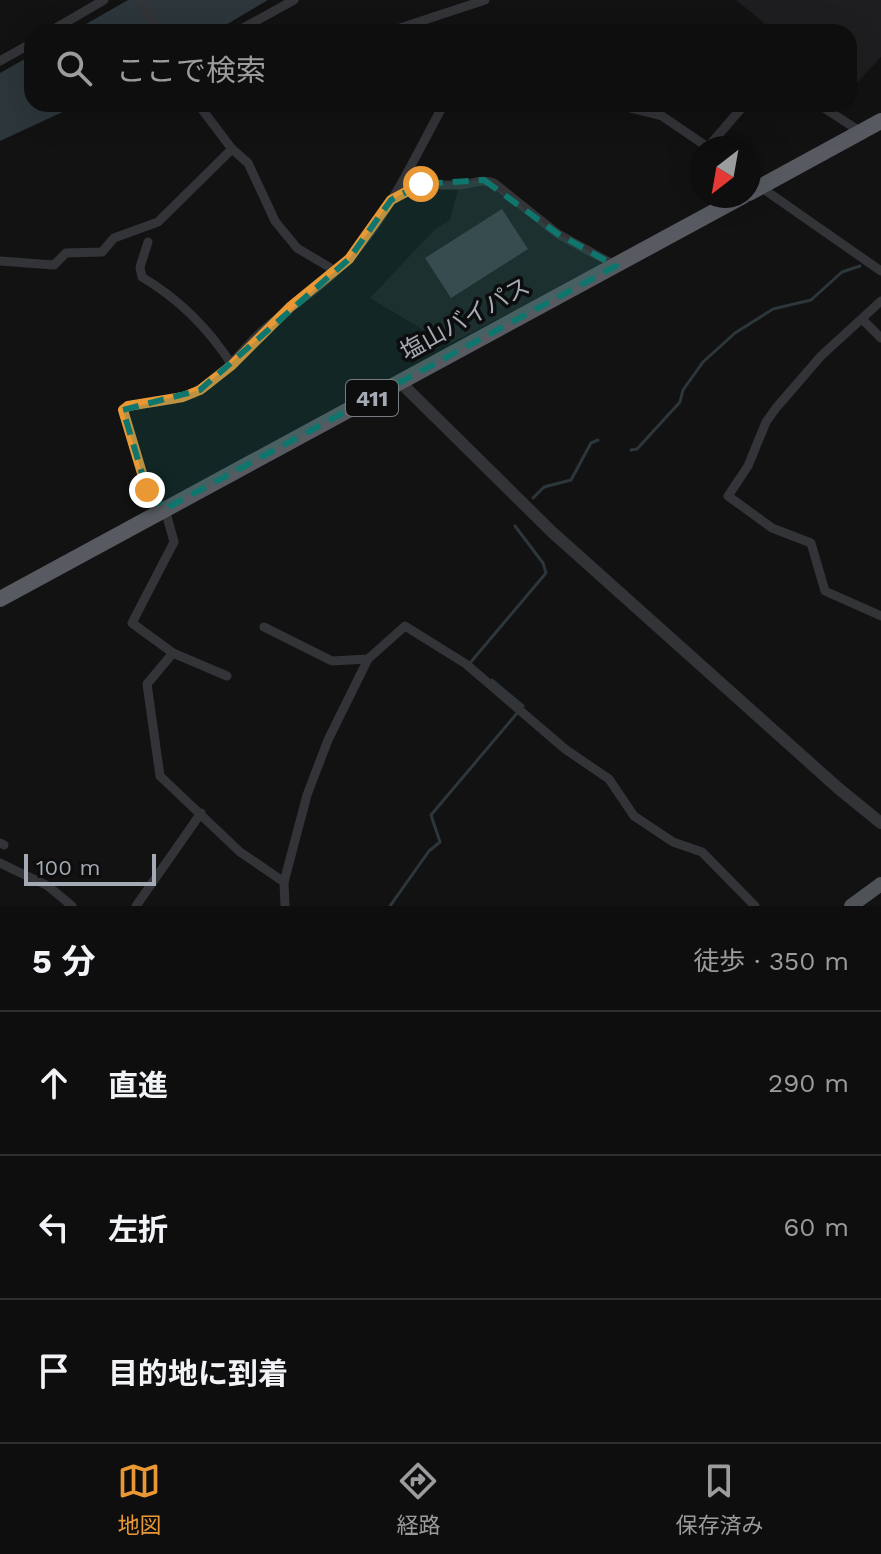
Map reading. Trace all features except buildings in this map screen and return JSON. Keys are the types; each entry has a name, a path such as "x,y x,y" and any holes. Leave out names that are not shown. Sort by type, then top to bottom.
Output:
{"highway":[{"path":"761,183 881,121"},
{"name":"塩山バイパス","path":"0,599 721,208"}],"main road":[{"path":"851,906 881,884"}],"street":[{"path":"63,24 104,0"},
{"path":"140,0 154,24"},
{"path":"250,24 294,0"},
{"path":"412,24 485,0"},
{"path":"0,61 24,48"},
{"path":"204,112 232,149 248,163 268,209 282,230 297,248 329,267 333,274"},
{"path":"227,676 173,653 132,623 174,542 165,509 147,490 123,410 128,406 183,397 200,390 232,365 258,335 349,259 391,200 440,112"},
{"path":"646,112 662,116 691,136"},
{"path":"718,136 738,112"},
{"path":"830,112 861,132"},
{"path":"0,261 54,265 66,253 102,252 114,238 158,222 232,149"},
{"path":"391,200 421,184 459,185 484,180 494,183 558,234 616,266"},
{"path":"761,192 879,267"},
{"path":"148,242 140,267 142,277 165,290 213,336 232,365"},
{"path":"881,301 821,356 776,408 766,422 748,466 728,496 772,528 811,543 825,591 881,616"},
{"path":"862,319 881,338"},
{"path":"400,382 552,532 881,823"},
{"path":"285,906 284,882 307,795 328,740 368,659 405,626 466,664 565,749 609,779 634,816 673,842 702,852 755,906"},
{"path":"264,627 332,661 368,659"},
{"path":"173,653 147,684 160,776 240,852 284,882"},
{"path":"136,906 201,813"},
{"path":"0,863 48,886 72,906"}],"highlighted area":[{"path":"484,180 558,234 616,266 457,350 165,509 147,490 123,410 200,390 349,259 391,200 421,184"}],"shaded area":[{"path":"128,0 268,0 228,24 86,24"},
{"path":"736,0 881,0 881,57 857,83 857,24 764,23"},
{"path":"24,60 24,112 63,112 0,141 0,73"},
{"path":"484,180 602,265 448,345 370,298 435,229 450,220 459,185"}],"waterway":[{"path":"631,450 637,449 680,402 683,390 703,362 735,333 773,309 811,300 842,272 860,266"},
{"path":"533,498 544,487 571,480 591,443 598,440"},
{"path":"470,663 546,573 543,563 515,526"},
{"path":"492,680 523,706"},
{"path":"390,906 429,851 440,842 431,815 518,712"}],"route":[{"path":"147,490 123,410 128,406 183,397 200,390 232,365 258,335 349,259 391,200 421,184"}]}
